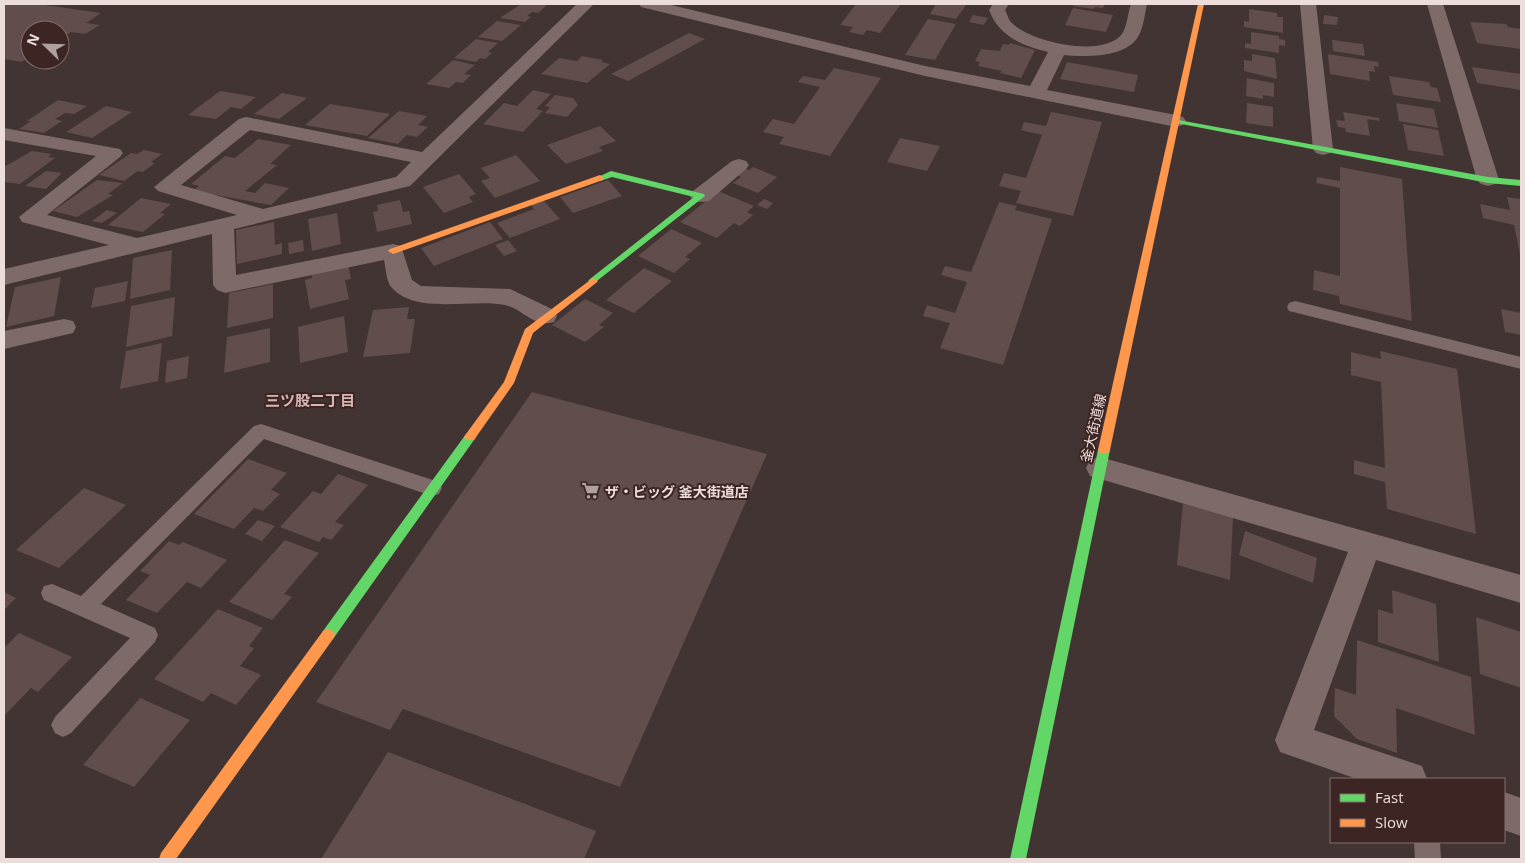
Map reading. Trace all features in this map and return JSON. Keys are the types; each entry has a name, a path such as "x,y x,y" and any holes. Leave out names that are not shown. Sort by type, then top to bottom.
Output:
{"street":[{"path":"4,277 402,182 586,4"},
{"path":"647,4 677,7 925,71 1323,149 1488,180 1521,183"},
{"path":"1001,4 998,10 1002,23 1014,33 1035,44 1059,48 1094,50 1115,46 1130,36 1139,4"},
{"name":"釜大街道線","path":"1018,859 1200,4"},
{"path":"1308,4 1323,149"},
{"path":"1434,4 1488,180"},
{"path":"1036,92 1059,48"},
{"path":"261,215 165,187 246,124 425,159"},
{"path":"4,134 113,153 30,217 137,245"},
{"path":"167,859 509,383 529,331 545,316 739,165"},
{"path":"223,226 225,285 394,251 611,174 701,196"},
{"path":"394,251 401,284 414,292 428,295 510,297 545,316"},
{"path":"4,340 64,327"},
{"path":"1100,468 1521,588"},
{"path":"1366,545 1293,740 1406,778"},
{"path":"1505,811 1521,817"}],"lane":[{"path":"1295,307 1521,363"},
{"path":"84,607 262,431 432,488"},
{"path":"52,593 147,635 63,725"},
{"path":"1427,843 1428,859"}],"building":[{"path":"4,4 38,4 101,13 86,23 100,25 85,34 70,33 70,20 20,20 20,62 4,59"},
{"path":"521,4 547,5 538,13 532,12 527,16 531,17 525,22 500,18"},
{"path":"856,4 901,4 880,33 867,30 863,35 849,32 853,27 840,25"},
{"path":"936,4 967,4 956,19 930,14"},
{"path":"1074,4 1105,4 1103,8 1095,7 1094,9 1073,6"},
{"path":"1073,8 1113,15 1106,32 1065,25"},
{"path":"1249,9 1277,13 1277,17 1283,17 1283,33 1244,27 1244,21 1249,22"},
{"path":"973,15 988,18 984,25 969,22"},
{"path":"1324,15 1338,17 1337,25 1323,24"},
{"path":"928,19 956,24 935,60 905,55"},
{"path":"497,21 521,25 502,41 478,37"},
{"path":"1470,22 1506,24 1508,27 1521,29 1521,49 1477,43"},
{"path":"1251,32 1279,36 1279,39 1285,40 1285,46 1279,45 1279,53 1245,48 1245,43 1251,44"},
{"path":"689,33 705,39 628,81 611,74"},
{"path":"476,39 498,43 488,52 492,53 485,59 480,58 476,62 454,58"},
{"path":"1332,40 1363,44 1365,56 1333,51"},
{"path":"1010,43 1035,50 1021,78 1000,73 1002,71 978,66 980,62 975,61 981,49 1000,51 1003,44 1009,45"},
{"path":"1252,54 1275,58 1277,79 1244,71 1244,60 1252,61"},
{"path":"1328,54 1378,62 1379,67 1374,66 1375,72 1369,71 1370,81 1330,74"},
{"path":"582,56 603,60 601,62 610,64 587,83 541,74 559,58 577,61"},
{"path":"453,60 475,65 464,74 471,75 463,83 456,82 449,88 426,84"},
{"path":"1067,62 1138,75 1134,92 1060,79"},
{"path":"1472,67 1521,74 1521,90 1477,83"},
{"path":"834,68 881,78 830,156 779,144 784,137 763,132 773,119 794,124 820,87 798,82 803,76 825,80"},
{"path":"1389,76 1429,82 1431,87 1437,88 1441,102 1393,95"},
{"path":"1247,78 1274,83 1274,97 1263,95 1263,99 1246,96"},
{"path":"533,90 551,94 536,109 543,111 523,132 483,124 504,103 517,106"},
{"path":"220,91 256,97 241,109 231,107 216,119 188,115"},
{"path":"282,93 307,98 279,119 254,114"},
{"path":"555,95 573,98 578,105 567,117 545,113 550,107 545,106"},
{"path":"58,100 87,106 74,114 65,113 55,119 62,121 44,133 19,129 31,121 27,121"},
{"path":"1247,103 1273,107 1273,127 1246,123"},
{"path":"1396,103 1434,109 1438,128 1399,121"},
{"path":"330,104 390,114 367,136 305,125"},
{"path":"106,106 132,112 92,138 66,132"},
{"path":"399,111 427,116 418,125 428,127 417,137 407,135 398,144 368,138"},
{"path":"1051,112 1102,122 1073,216 1016,203 1021,191 999,186 1004,173 1026,178 1042,135 1021,130 1024,122 1046,126"},
{"path":"1343,112 1379,118 1380,121 1367,119 1370,136 1346,132 1345,128 1338,127 1336,120 1345,121"},
{"path":"1403,124 1438,130 1444,156 1408,150"},
{"path":"600,126 616,141 599,147 603,151 566,164 547,145"},
{"path":"900,138 940,146 927,171 887,162"},
{"path":"258,139 291,145 270,164 277,165 245,191 255,193 265,183 289,188 271,205 193,191 199,186 191,184 225,156 235,158"},
{"path":"144,150 162,154 151,162 155,163 143,172 138,171 124,181 99,175 131,153 137,154"},
{"path":"32,151 52,154 48,157 55,158 20,184 4,182 4,167"},
{"path":"516,155 540,181 495,198 481,181 490,178 481,168"},
{"path":"743,167 749,170 753,167 777,177 758,193 733,183 741,177 734,174"},
{"path":"1340,167 1402,179 1412,321 1340,304 1339,296 1313,290 1314,270 1340,276 1340,188 1316,183 1317,177 1340,181"},
{"path":"46,171 62,173 46,189 25,186"},
{"path":"459,174 476,194 469,197 473,202 444,213 423,187"},
{"path":"97,180 123,183 108,194 113,195 77,217 53,211"},
{"path":"608,180 622,196 573,213 560,197"},
{"path":"718,191 754,206 747,212 753,215 740,226 734,223 717,238 680,222"},
{"path":"1507,197 1521,199 1521,259 1514,225 1483,218 1480,204 1510,210"},
{"path":"141,198 171,204 160,213 165,214 143,232 108,225"},
{"path":"764,199 773,203 767,209 757,205"},
{"path":"400,200 403,212 409,211 412,224 377,232 373,212 378,211 377,205"},
{"path":"544,201 560,219 510,238 497,223 534,209 531,205"},
{"path":"999,202 1017,206 1015,210 1052,219 1003,365 940,348 950,323 923,316 927,305 955,313 967,282 941,275 945,266 971,272"},
{"path":"107,210 117,213 102,223 92,221"},
{"path":"337,213 341,244 312,251 308,219"},
{"path":"274,222 275,245 282,243 282,254 237,264 236,230"},
{"path":"490,222 503,239 434,266 421,248"},
{"path":"671,229 702,243 685,257 690,259 674,273 638,256"},
{"path":"303,240 304,251 289,254 288,243"},
{"path":"508,240 517,251 504,256 495,245"},
{"path":"172,250 170,290 130,299 133,258"},
{"path":"348,263 351,279 345,280 349,299 310,309 305,280 312,278 311,272"},
{"path":"644,268 672,281 634,313 606,300"},
{"path":"61,277 54,316 6,327 15,287"},
{"path":"128,281 125,301 91,308 95,288"},
{"path":"273,284 273,318 227,328 229,293"},
{"path":"175,297 172,336 126,347 131,306"},
{"path":"585,299 613,313 599,325 604,327 585,342 552,325"},
{"path":"409,307 407,319 415,319 410,353 363,357 373,310"},
{"path":"1501,309 1521,313 1521,335 1505,332"},
{"path":"344,316 348,352 300,363 298,327"},
{"path":"270,328 270,362 224,373 227,337"},
{"path":"162,343 158,381 120,389 126,351"},
{"path":"1380,351 1457,369 1476,534 1387,509 1385,482 1354,474 1354,460 1385,468 1381,382 1351,375 1351,352 1381,359"},
{"path":"189,356 187,378 165,383 167,361"},
{"path":"532,392 767,454 620,787 403,709 390,730 316,702"},
{"path":"248,459 287,473 271,490 280,494 263,511 254,508 234,529 194,514"},
{"path":"338,474 368,485 335,522 344,525 331,540 323,537 319,542 280,527 313,491 321,494"},
{"path":"84,488 126,505 59,568 16,550"},
{"path":"1183,503 1233,517 1230,580 1177,565"},
{"path":"258,520 275,526 262,541 245,534"},
{"path":"1245,531 1317,558 1313,583 1239,555"},
{"path":"285,540 319,553 284,594 292,597 272,620 229,602"},
{"path":"169,541 179,545 183,542 227,560 201,588 187,582 157,613 126,600 150,575 140,571"},
{"path":"1392,590 1436,604 1439,662 1378,642 1378,609 1393,614"},
{"path":"4,592 16,598 4,610"},
{"path":"218,609 263,628 249,646 254,648 240,666 261,675 236,705 211,693 203,702 154,679"},
{"path":"1476,617 1521,632 1521,688 1480,674"},
{"path":"19,633 72,657 38,692 31,688 4,716 4,648"},
{"path":"1357,640 1471,677 1475,735 1396,708 1397,753 1357,739 1334,716 1335,688 1356,695"},
{"path":"140,698 190,720 134,787 83,765"},
{"path":"388,752 596,831 584,859 321,859"}],"traffic: fast":[{"path":"1176,121 1488,180 1521,183"},
{"path":"593,281 701,196 611,174 600,178"},
{"path":"328,635 470,437"},
{"path":"1018,859 1104,450"}],"traffic: slow":[{"path":"1104,450 1201,4"},
{"path":"393,251 600,178"},
{"path":"470,437 509,383 529,331 593,281"},
{"path":"167,859 328,635"}],"place":[{"name":"ザ・ビッグ 釜大街道店","path":"591,491"}],"district":[{"name":"三ツ股二丁目","path":"310,400"}]}
